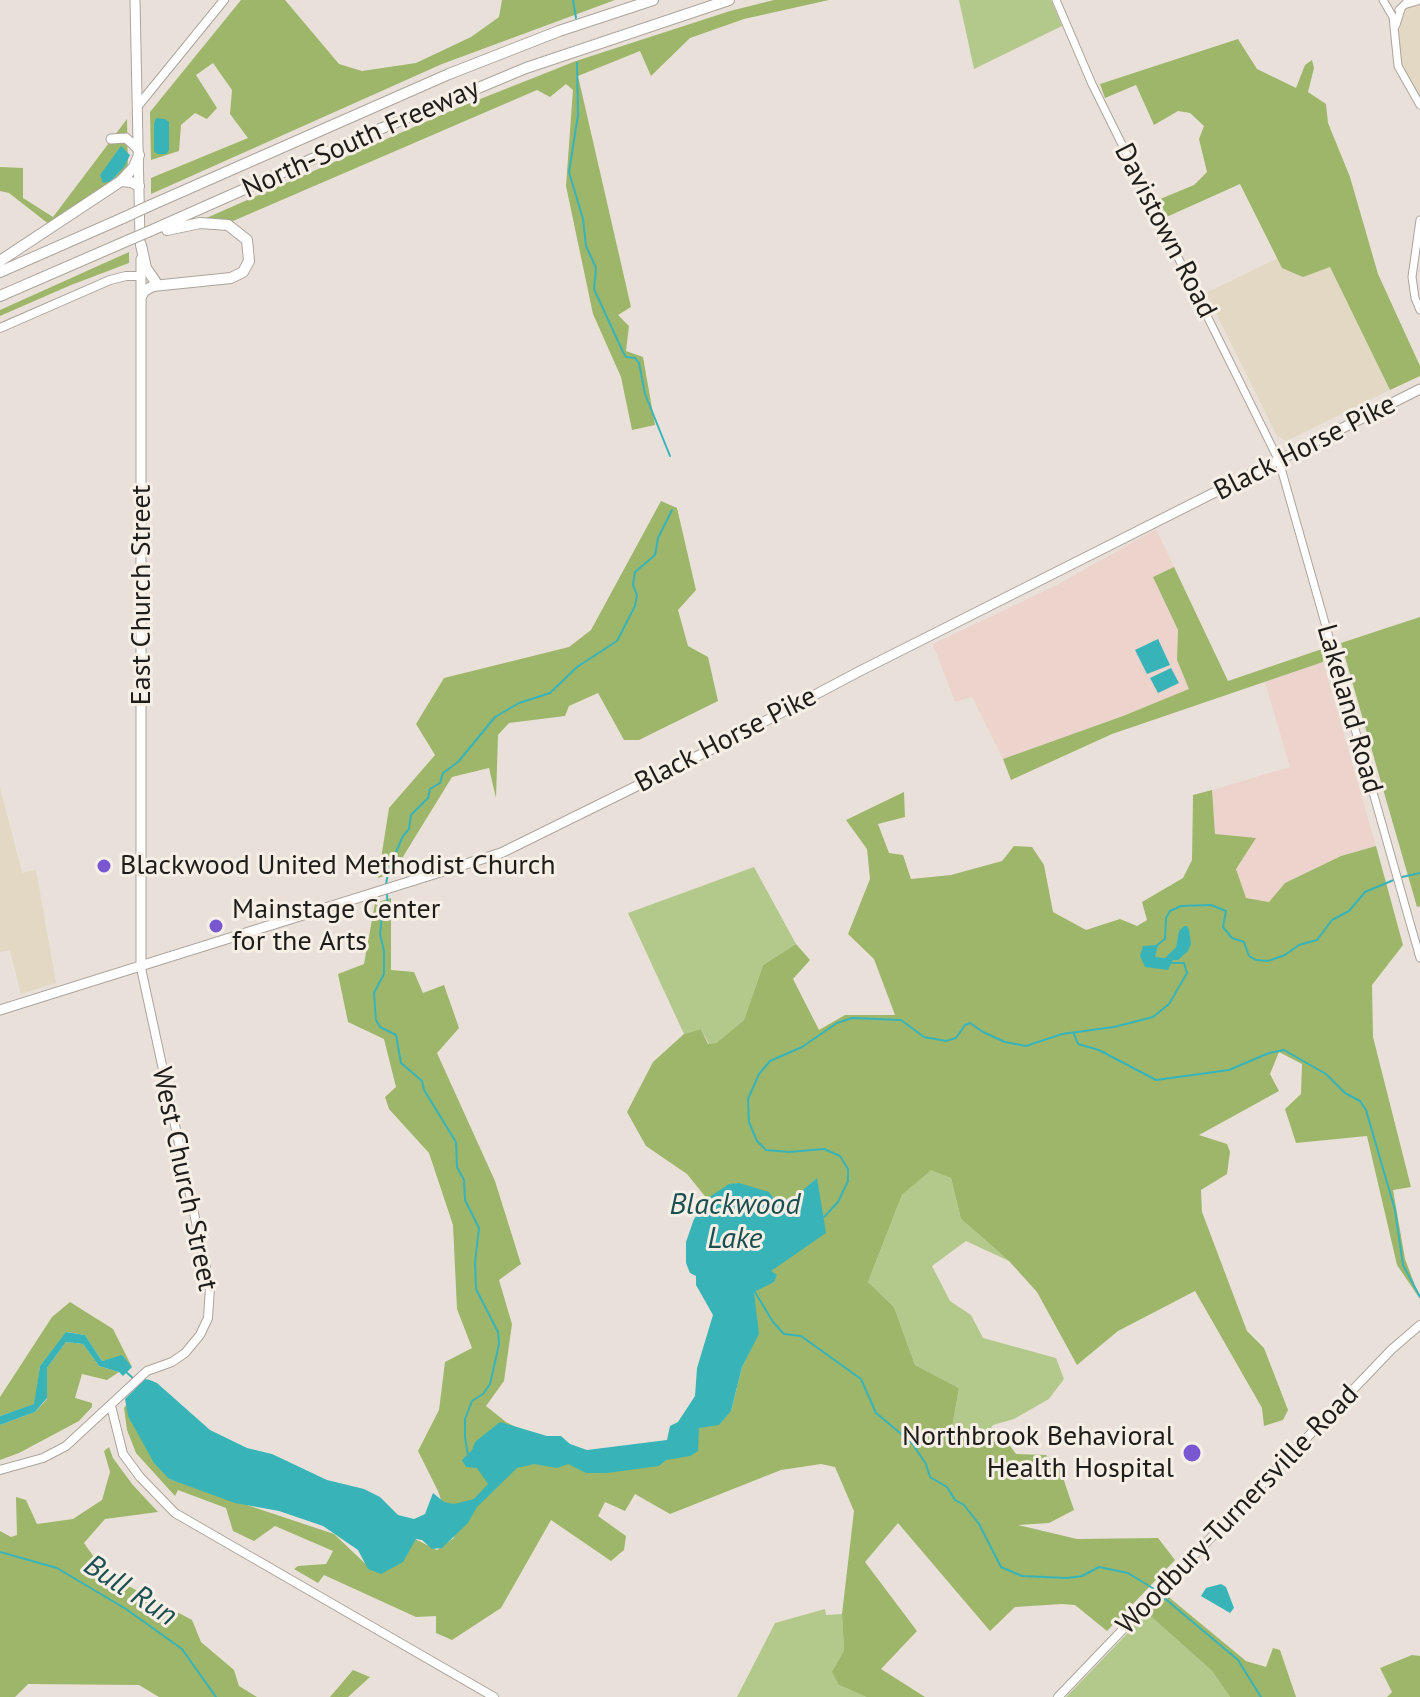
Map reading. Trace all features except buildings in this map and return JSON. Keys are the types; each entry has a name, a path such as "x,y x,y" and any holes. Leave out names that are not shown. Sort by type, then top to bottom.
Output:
{"highway":[{"name":"North-South Freeway","path":"0,272 449,74 548,35 653,0"},
{"name":"North-South Freeway","path":"0,296 117,245 133,243 380,129 526,68 729,0"},
{"path":"0,261 121,181 134,167 139,153"},
{"path":"121,181 139,186"},
{"path":"142,295 148,288 161,283 221,280 239,275 249,261 247,240 236,229 210,222 150,233"},
{"path":"133,243 146,268 161,283"},
{"path":"141,276 161,283"}],"main road":[{"name":"East Church Street","path":"135,0 140,222 133,243 142,295 141,968"},
{"path":"137,107 224,0"},
{"path":"111,139 126,138 139,153"},
{"path":"0,328 110,280 141,276"},
{"name":"Black Horse Pike","path":"0,1010 501,853 1420,389"},
{"name":"West Church Street","path":"0,1470 43,1458 66,1446 143,1374 175,1360 192,1346 208,1318 211,1293 141,968"},
{"name":"Woodbury-Turnersville Road","path":"1058,1697 1387,1355 1420,1325"},
{"path":"111,1406 123,1454 140,1477 175,1513 494,1697"}],"street":[{"name":"Davistown Road","path":"1056,0 1092,84 1279,461"},
{"path":"1383,0 1389,8 1398,66 1420,105"},
{"path":"1389,8 1420,0"},
{"path":"1395,39 1406,4"},
{"path":"1420,220 1412,277 1420,310"},
{"name":"Lakeland Road","path":"1279,461 1420,958"}],"shaded area":[{"path":"1420,0 1420,105 1402,74 1396,25 1407,4"},
{"path":"1278,258 1282,268 1330,267 1390,390 1287,441 1277,436 1206,293"},
{"path":"1156,529 1174,567 1153,577 1178,630 1177,660 1190,689 1003,759 972,697 955,702 933,644 1055,586"},
{"path":"1323,662 1376,846 1341,856 1285,883 1269,902 1245,898 1236,869 1215,834 1212,790 1290,767 1265,682"},
{"path":"0,787 22,873 36,870 56,983 21,994 10,950 0,952"}],"green space":[{"path":"241,0 285,0 339,64 362,71 416,63 471,37 499,17 502,0 615,0 442,64 151,194 151,178 248,138 230,114 232,90 213,63 196,75 217,108 207,119 195,113 181,125 179,151 151,160 150,112"},
{"path":"774,0 829,0 744,19 690,38 651,76 640,51 578,76 631,307 618,315 629,326 626,351 643,357 655,425 632,430 621,377 593,314 566,186 573,90 566,84 550,97 537,90 233,221 204,219 455,109 576,61 730,11"},
{"path":"959,0 1051,0 1062,26 974,69"},
{"path":"1238,39 1257,69 1296,88 1305,65 1312,60 1314,68 1308,92 1326,104 1328,123 1350,177 1378,274 1420,366 1420,376 1390,390 1330,267 1303,277 1282,268 1240,184 1162,219 1153,202 1194,185 1207,172 1199,139 1204,126 1190,113 1178,111 1154,125 1136,85 1105,98 1100,84"},
{"path":"127,119 128,174 118,176 50,225 9,193 0,191 0,167 23,168 23,198 53,217"},
{"path":"129,252 129,263 0,316 0,310"},
{"path":"661,501 677,508 696,590 678,610 688,646 708,657 718,701 639,740 624,740 598,693 569,706 565,716 509,723 498,735 496,798 489,768 452,777 393,873 378,878 389,808 435,755 416,724 444,678 569,647 591,630"},
{"path":"1174,567 1228,681 1325,648 1323,662 1112,734 1011,780 1003,759 1189,689 1177,660 1178,630 1153,577"},
{"path":"1420,617 1420,906 1417,907 1341,643"},
{"path":"1212,790 1215,834 1256,838 1236,869 1246,898 1269,902 1285,883 1341,856 1376,846 1403,945 1372,985 1373,1037 1411,1187 1393,1190 1405,1259 1420,1299 1397,1265 1367,1136 1296,1143 1285,1109 1301,1094 1302,1064 1279,1052 1270,1074 1279,1091 1199,1135 1227,1144 1230,1152 1227,1174 1201,1190 1202,1212 1247,1331 1264,1348 1288,1410 1283,1420 1264,1426 1262,1408 1195,1291 1118,1331 1077,1365 1037,1292 1009,1261 961,1219 951,1178 931,1170 902,1195 868,1282 894,1307 915,1365 959,1388 950,1439 989,1431 998,1441 1008,1443 1016,1454 1046,1455 1059,1466 1074,1510 1049,1523 1018,1525 1077,1539 1158,1538 1175,1560 1107,1631 1075,1605 1062,1604 1015,1607 990,1631 898,1523 865,1562 917,1631 881,1669 925,1697 866,1697 839,1685 832,1672 844,1651 842,1614 854,1511 835,1467 821,1464 781,1470 670,1514 635,1494 625,1511 605,1502 598,1516 626,1536 624,1550 611,1561 551,1520 501,1608 452,1640 436,1633 436,1616 416,1617 324,1575 318,1583 294,1569 326,1564 333,1551 275,1526 254,1541 233,1531 226,1508 178,1490 175,1496 136,1453 127,1430 124,1408 127,1404 169,1479 334,1534 373,1571 403,1556 415,1539 437,1550 454,1538 438,1491 418,1451 439,1410 445,1362 472,1348 457,1309 453,1225 429,1153 389,1109 385,1097 396,1087 384,1039 348,1022 338,974 364,964 375,903 391,898 391,970 414,972 423,993 444,985 459,1028 437,1053 495,1181 521,1264 499,1280 512,1324 504,1381 486,1406 506,1422 607,1473 731,1411 742,1367 750,1351 754,1292 770,1272 817,1178 793,1199 774,1200 736,1183 708,1200 687,1174 646,1146 627,1112 653,1062 684,1034 701,1029 708,1044 716,1043 744,1020 763,965 796,944 810,960 793,979 819,1030 845,1015 895,1015 874,959 848,934 870,879 867,849 846,820 904,792 905,817 878,824 889,853 903,855 911,879 951,875 1002,861 1014,846 1032,847 1044,865 1053,912 1086,930 1120,919 1137,926 1147,920 1142,902 1183,878 1192,860 1193,795"},
{"path":"754,867 796,944 763,965 744,1020 716,1043 709,1044 701,1029 684,1034 628,913"},
{"path":"931,1169 951,1178 961,1219 1009,1261 966,1241 932,1266 950,1301 971,1315 983,1338 1056,1358 1064,1379 1049,1399 1014,1419 993,1425 989,1431 950,1439 959,1388 915,1365 894,1307 868,1282 902,1195"},
{"path":"70,1302 113,1329 132,1367 122,1356 102,1361 85,1335 67,1332 40,1366 35,1404 0,1416 0,1397 52,1317"},
{"path":"66,1342 83,1344 99,1366 119,1372 107,1380 82,1374 75,1398 92,1403 92,1407 79,1421 0,1460 0,1425 35,1412 47,1399 47,1368"},
{"path":"109,1447 113,1458 132,1484 158,1512 105,1519 84,1543 106,1574 192,1620 201,1642 234,1670 239,1686 257,1697 159,1697 139,1685 28,1684 15,1697 0,1697 0,1531 11,1537 17,1535 16,1497 26,1500 37,1524 73,1519 102,1500 110,1472 104,1451"},
{"path":"1165,1594 1246,1661 1266,1667 1273,1648 1280,1650 1296,1697 1230,1697 1212,1671 1147,1613"},
{"path":"825,1609 826,1615 842,1614 844,1651 839,1685 866,1697 737,1697 775,1623"},
{"path":"1147,1613 1212,1671 1230,1697 1066,1697"},
{"path":"1412,1655 1420,1656 1420,1697 1387,1697 1392,1692 1380,1668"},
{"path":"353,1670 370,1677 348,1697 330,1697"}],"water":[{"path":"156,118 169,122 169,150 166,154 154,151"},
{"path":"121,146 130,155 111,181 103,183 100,175"},
{"path":"1158,639 1170,665 1147,674 1135,650"},
{"path":"1171,668 1179,683 1158,693 1150,678"},
{"path":"1184,926 1189,930 1191,944 1188,951 1178,960 1173,960 1168,970 1145,967 1140,956 1143,946 1158,945 1155,957 1165,958 1176,947 1179,931"},
{"name":"Blackwood Lake","path":"817,1178 826,1233 771,1271 777,1275 774,1282 754,1292 759,1334 742,1367 731,1411 719,1425 699,1428 698,1451 690,1456 666,1460 659,1466 607,1473 586,1473 568,1464 557,1468 534,1464 517,1468 477,1507 468,1523 442,1548 432,1549 416,1539 403,1562 381,1574 368,1569 358,1550 323,1526 279,1511 235,1503 169,1479 154,1463 128,1416 125,1399 145,1379 150,1380 210,1430 327,1480 364,1489 380,1497 398,1515 414,1519 425,1514 433,1493 444,1502 454,1504 474,1499 488,1484 477,1468 466,1467 462,1460 475,1442 500,1422 547,1436 561,1436 570,1444 587,1450 667,1440 670,1426 678,1422 695,1396 697,1368 713,1315 696,1285 696,1276 690,1273 686,1263 686,1242 694,1219 711,1196 729,1184 739,1183 769,1192 775,1200 792,1199"},
{"path":"66,1332 85,1335 102,1361 122,1355 132,1367 123,1376 99,1366 83,1344 66,1342 47,1368 47,1398 35,1412 0,1425 0,1416 34,1404 40,1366"},
{"path":"1221,1584 1226,1587 1234,1608 1230,1613 1201,1596 1206,1588"}],"waterway":[{"path":"573,0 576,18"},
{"path":"577,63 578,115 569,172 583,219 586,246 596,268 594,289 626,357 635,358 639,363 645,394 670,456"},
{"path":"386,884 389,868 409,829 411,815 428,798 430,789 440,783 443,773 458,762 495,717 519,703 550,693 577,667 617,641 635,606 635,572 655,555 658,538 672,510"},
{"path":"1402,877 1420,873"},
{"path":"1156,946 1165,939 1166,918 1170,911 1181,906 1211,905 1226,911 1223,927 1232,938 1244,942 1249,956 1268,961 1285,955 1299,945 1317,940 1332,920 1349,911 1365,892 1396,879"},
{"path":"387,894 388,909 382,916 380,934 384,974 374,993 376,1020 380,1027 396,1035 401,1063 422,1081 424,1090 456,1142 457,1167 464,1180 465,1200 479,1228 476,1289 498,1332 499,1344 490,1384 483,1394 472,1401 465,1419 468,1455"},
{"path":"824,1217 838,1202 848,1181 848,1169 840,1156 824,1149 766,1150 757,1141 749,1122 748,1099 759,1074 770,1061 802,1047 837,1023 852,1018 901,1020 924,1037 946,1041 956,1038 970,1023 1005,1042 1026,1046 1062,1034 1114,1027 1153,1017 1169,1004 1187,973 1184,963 1170,963"},
{"path":"1074,1034 1078,1044 1099,1050 1156,1080 1229,1070 1284,1050 1326,1074 1345,1093 1360,1101 1366,1110 1395,1210 1403,1265 1420,1297"},
{"path":"755,1292 784,1334 801,1336 861,1379 876,1413 912,1443 926,1464 930,1477 947,1487 955,1500 964,1505 979,1524 1001,1567 1022,1576 1067,1578 1082,1576 1099,1567 1128,1573 1154,1589"},
{"path":"125,1371 135,1380"},
{"name":"Bull Run","path":"0,1552 57,1568 126,1609 182,1649 216,1697"},
{"path":"1163,1597 1238,1660 1261,1697"}],"place":[{"name":"Blackwood United Methodist Church","path":"104,866"},
{"name":"Mainstage Center for the Arts","path":"216,926"},
{"name":"Northbrook Behavioral Health Hospital","path":"1192,1453"}]}
